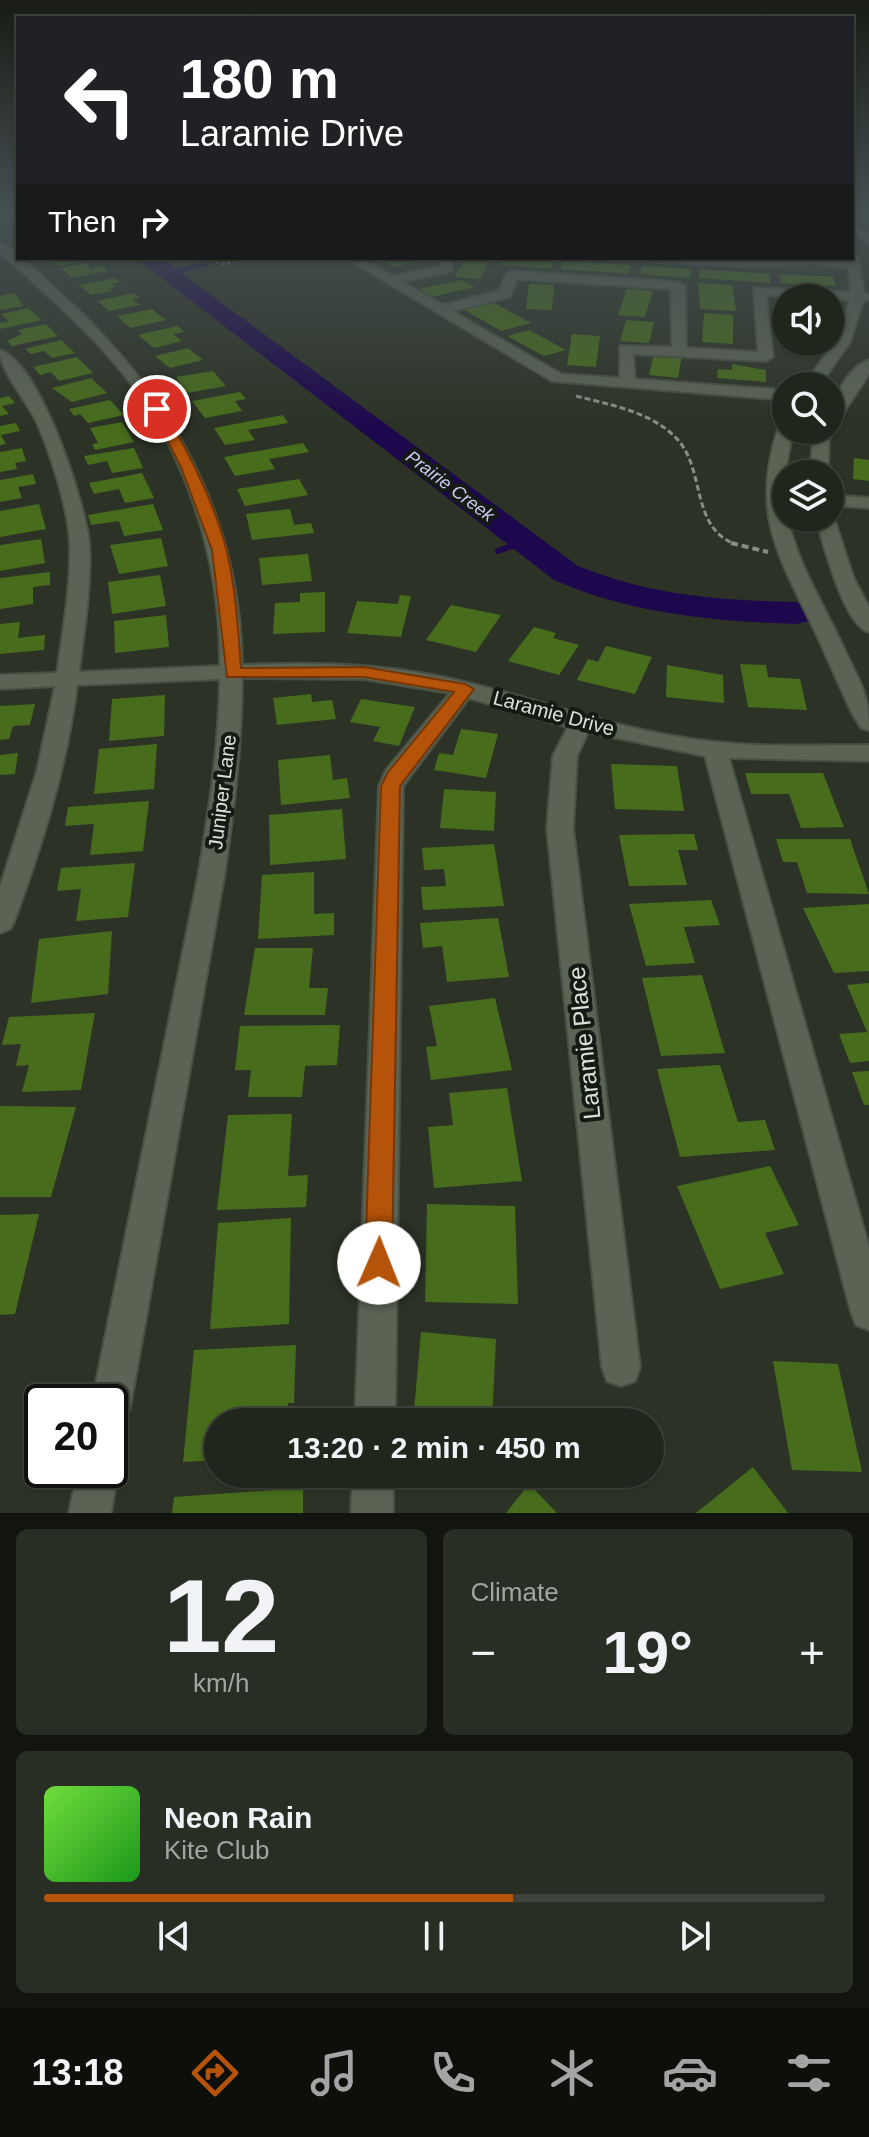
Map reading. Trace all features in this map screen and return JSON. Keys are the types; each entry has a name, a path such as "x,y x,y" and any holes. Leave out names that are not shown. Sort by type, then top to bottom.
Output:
{"street":[{"name":"Juniper Lane","path":"36,283 90,326 120,358 146,392 174,439 205,506 220,550 233,673 234,696 223,810 115,1384"},
{"path":"393,283 557,378 772,394"},
{"path":"440,310 505,294 509,283"},
{"path":"627,283 678,286 679,351"},
{"path":"823,372 855,334 861,322 863,283"},
{"path":"628,383 625,349 766,357 759,291 864,297"},
{"path":"0,354 40,407 63,467 79,541 69,679 40,808 0,922"},
{"path":"844,392 869,364"},
{"path":"844,501 869,503"},
{"path":"780,532 786,552 869,723"},
{"path":"829,532 844,579 869,626"},
{"name":"Laramie Drive","path":"0,682 233,673 364,672 465,689 581,723 715,749 770,753 869,753"},
{"path":"375,1408 391,786 395,776 465,689"},
{"name":"Laramie Place","path":"581,723 565,756 560,828 621,1367"},
{"path":"715,749 869,1312"},
{"path":"90,1513 95,1488"},
{"path":"372,1513 373,1488"}],"path":[{"path":"569,394 644,418 677,438 687,454 709,529 729,544 774,553"}],"building":[{"path":"118,283 112,284 116,287 109,288 113,291 91,295 79,285"},
{"path":"450,283 467,283 475,287 432,297 419,289"},
{"path":"698,283 732,285 736,311 700,309"},
{"path":"781,283 835,284 799,284"},
{"path":"529,284 554,285 552,310 526,309"},
{"path":"627,289 653,291 645,317 618,315"},
{"path":"15,293 23,306 0,310 0,296"},
{"path":"134,293 140,298 132,299 139,305 109,311 97,301"},
{"path":"489,300 531,323 501,331 459,307"},
{"path":"28,308 42,320 0,329 0,323 9,321 1,314"},
{"path":"152,309 166,320 130,328 117,316"},
{"path":"704,313 733,315 733,344 702,342"},
{"path":"626,320 654,322 649,343 620,341"},
{"path":"46,324 58,336 12,346 7,341 22,334 18,330"},
{"path":"177,326 185,332 173,334 182,341 154,348 138,335"},
{"path":"529,330 566,350 544,356 507,336"},
{"path":"572,334 600,336 596,367 567,365"},
{"path":"61,340 75,353 52,358 44,351 31,354 25,349"},
{"path":"188,348 203,360 170,368 155,356"},
{"path":"654,353 682,355 678,378 649,375"},
{"path":"77,357 93,373 59,381 51,372 40,375 33,367"},
{"path":"732,364 766,370 766,382 717,378 718,369 732,370"},
{"path":"213,371 226,386 187,393 176,377"},
{"path":"91,378 107,393 72,402 52,388"},
{"path":"240,392 246,399 235,401 242,411 205,418 192,401"},
{"path":"9,396 15,403 2,406 9,414 0,416 0,398"},
{"path":"110,400 124,415 88,423 80,414 74,416 69,409"},
{"path":"283,415 288,423 248,430 255,440 225,445 214,428"},
{"path":"122,422 134,442 95,450 92,444 98,443 90,428"},
{"path":"16,423 20,431 1,435 6,444 0,445 0,426"},
{"path":"303,443 309,452 269,459 275,469 235,476 224,457"},
{"path":"22,448 26,461 15,463 17,469 0,472 0,452"},
{"path":"134,448 143,468 112,473 107,461 88,465 84,456"},
{"path":"854,458 869,460 869,481 853,479"},
{"path":"142,473 154,498 125,503 119,489 94,494 89,483"},
{"path":"33,474 36,484 18,487 22,498 0,502 0,480"},
{"path":"299,479 308,495 245,506 237,489"},
{"path":"39,504 46,529 0,537 0,511"},
{"path":"153,504 163,530 124,536 119,521 91,525 88,515"},
{"path":"290,509 294,525 311,523 314,533 252,540 246,514"},
{"path":"161,538 168,566 119,574 110,545"},
{"path":"41,539 45,563 0,571 0,545"},
{"path":"308,554 312,581 262,585 259,558"},
{"path":"50,572 50,585 33,587 33,604 0,609 0,578"},
{"path":"160,575 166,606 112,614 108,582"},
{"path":"325,592 325,632 273,634 275,603 300,602 300,593"},
{"path":"400,595 411,596 401,637 347,633 357,601 398,604"},
{"path":"451,605 501,615 476,652 426,640"},
{"path":"166,615 169,647 115,653 114,621"},
{"path":"20,622 18,638 45,635 44,650 0,654 0,624"},
{"path":"534,627 556,633 553,638 579,645 559,675 508,661"},
{"path":"606,646 652,657 635,694 577,680 588,659 598,662"},
{"path":"740,664 766,665 768,677 800,679 807,710 748,707"},
{"path":"667,665 723,675 724,703 666,697"},
{"path":"311,694 312,702 332,700 336,719 277,725 273,698"},
{"path":"165,695 164,736 109,741 112,699"},
{"path":"361,699 415,707 399,746 373,741 380,727 350,722"},
{"path":"35,704 30,725 13,726 9,739 0,740 0,706"},
{"path":"461,729 498,734 486,778 434,770 439,753 453,755"},
{"path":"157,744 154,789 94,794 99,749"},
{"path":"18,753 15,774 0,775 0,755"},
{"path":"330,755 333,780 347,778 350,798 281,805 278,760"},
{"path":"611,764 677,766 684,811 615,809"},
{"path":"745,773 823,773 844,827 801,828 789,794 751,794"},
{"path":"444,789 496,792 494,831 440,828"},
{"path":"149,801 143,851 90,855 94,824 65,826 68,807"},
{"path":"342,809 346,859 270,865 269,815"},
{"path":"694,834 698,850 678,850 687,885 629,886 619,835"},
{"path":"776,839 850,839 869,894 807,893 797,862 783,862"},
{"path":"494,844 504,906 423,910 421,887 446,886 444,869 424,870 422,848"},
{"path":"135,863 128,917 76,921 81,889 57,891 61,868"},
{"path":"314,872 314,914 334,913 334,935 258,939 262,875"},
{"path":"711,900 720,925 684,927 695,963 646,966 629,904"},
{"path":"869,904 869,971 834,973 803,908"},
{"path":"498,918 509,977 447,982 442,946 423,948 420,923"},
{"path":"112,931 108,994 31,1003 39,939"},
{"path":"255,948 313,948 309,988 328,988 325,1015 244,1015"},
{"path":"702,975 725,1053 661,1056 642,978"},
{"path":"869,983 869,1061 850,1063 839,1034 867,1032 847,985"},
{"path":"495,998 512,1070 431,1080 426,1047 437,1046 429,1006"},
{"path":"95,1013 81,1090 22,1092 29,1065 16,1066 21,1044 2,1045 9,1017"},
{"path":"340,1025 337,1065 305,1066 302,1097 248,1097 251,1070 235,1070 240,1026"},
{"path":"720,1065 738,1122 765,1120 775,1150 680,1157 657,1069"},
{"path":"869,1071 869,1105 864,1105 852,1072"},
{"path":"507,1088 522,1181 434,1188 428,1127 453,1125 449,1093"},
{"path":"0,1106 76,1107 51,1197 0,1197"},
{"path":"292,1114 288,1176 308,1175 306,1207 217,1210 228,1115"},
{"path":"770,1166 799,1225 765,1233 784,1274 720,1289 677,1186"},
{"path":"427,1204 515,1206 518,1304 425,1302"},
{"path":"39,1214 15,1314 0,1315 0,1215"},
{"path":"291,1218 289,1324 210,1329 218,1223"},
{"path":"421,1332 496,1339 493,1408 414,1408"},
{"path":"296,1345 294,1403 288,1403 288,1408 204,1408 204,1461 183,1462 194,1350"},
{"path":"773,1361 838,1364 862,1472 792,1470"},
{"path":"753,1467 788,1513 696,1513"},
{"path":"303,1488 303,1513 172,1513 174,1497"},
{"path":"526,1488 533,1488 557,1513 506,1513"}],"waterway":[{"name":"Prairie Creek","path":"180,283 566,573 624,594 679,606 796,613"},
{"path":"515,545 523,542"},
{"path":"498,551 520,543"}],"route":[{"path":"157,409 188,467 220,550 233,673 364,672 465,689 395,776 391,786 379,1263"}]}
